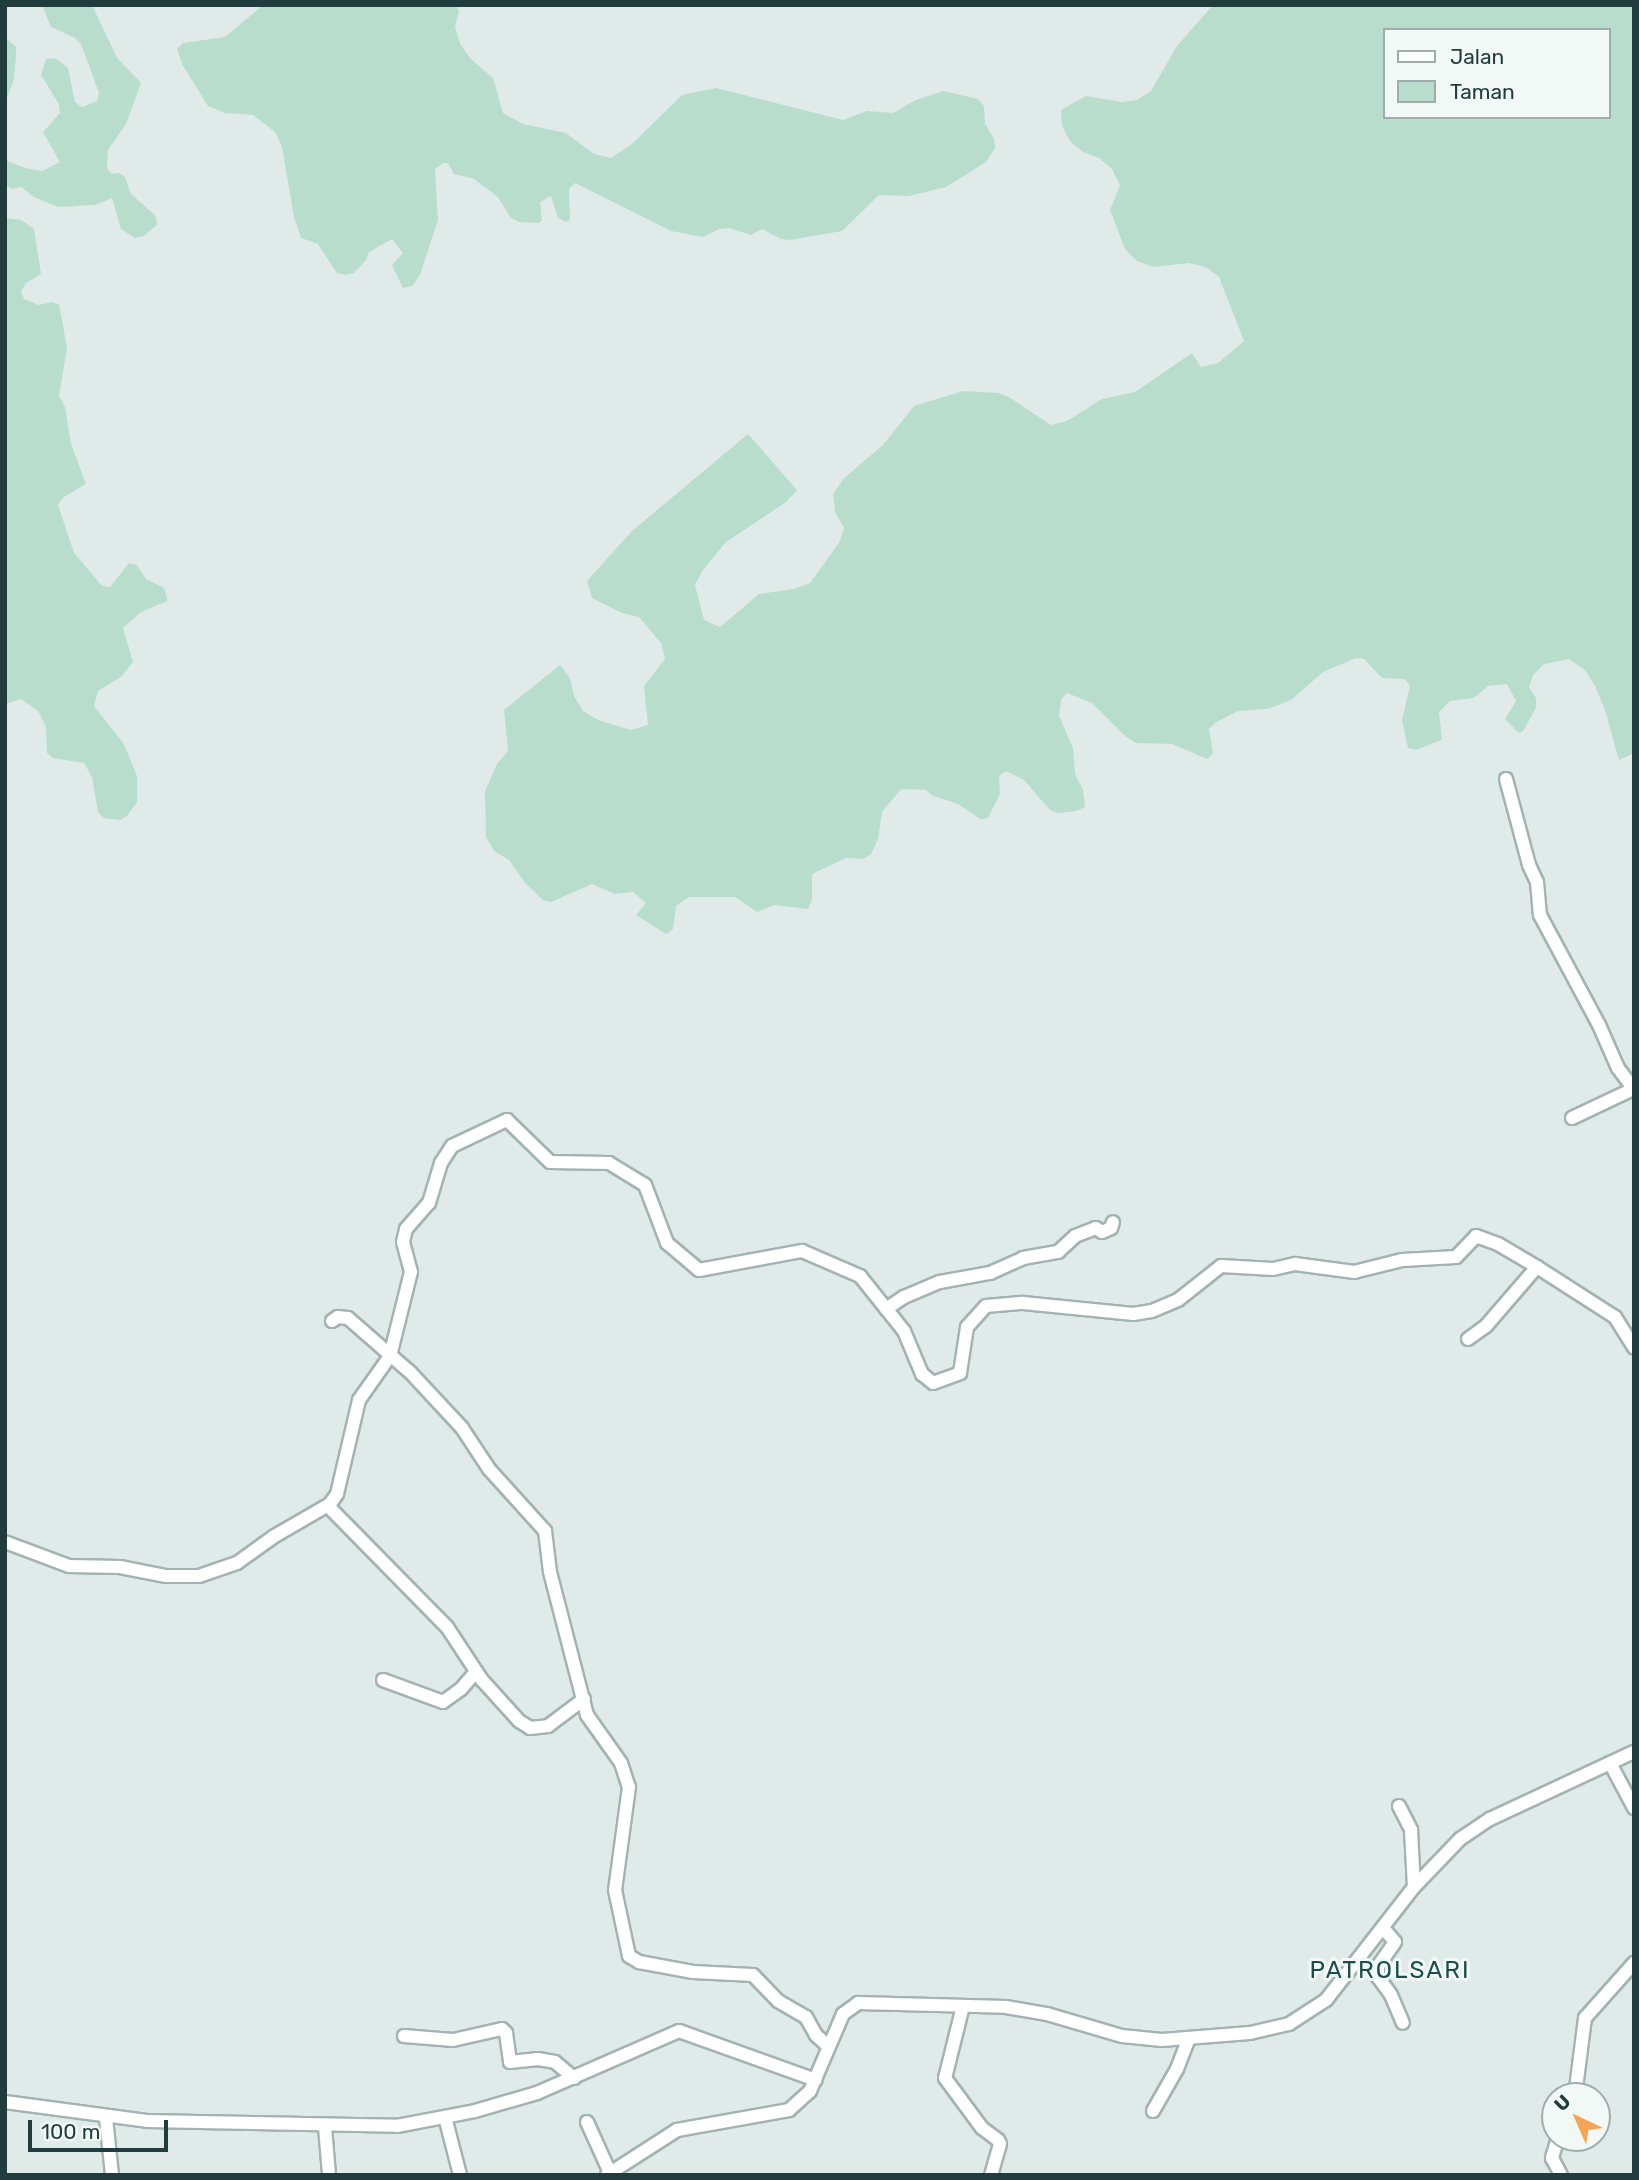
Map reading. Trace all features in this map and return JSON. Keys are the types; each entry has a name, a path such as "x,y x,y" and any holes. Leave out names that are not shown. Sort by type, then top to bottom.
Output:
{"street":[{"path":"1506,779 1529,865 1537,882 1540,915 1599,1025 1618,1068 1634,1089 1572,1118"},
{"path":"5,1542 69,1566 120,1567 166,1576 200,1576 237,1563 261,1544 328,1506 337,1494 359,1400 391,1353 411,1278 411,1267 403,1242 406,1229 429,1203 441,1163 452,1146 509,1120 550,1162 609,1163 645,1185 667,1243 699,1270 791,1251 810,1252 865,1280 904,1331 925,1378 935,1384 960,1373 967,1326 986,1306 1023,1303 1133,1314 1152,1311 1178,1300 1221,1266 1273,1269 1295,1264 1354,1272 1402,1260 1456,1256 1476,1236 1498,1244 1615,1317 1634,1348"},
{"path":"886,1310 904,1297 940,1282 990,1273 1023,1258 1058,1252 1075,1236 1096,1228 1102,1232 1111,1228 1113,1222"},
{"path":"1468,1339 1486,1326 1537,1267"},
{"path":"332,1321 343,1316 348,1318 368,1338 391,1353 461,1428 489,1469 545,1531 550,1573 587,1715 621,1763 629,1787 615,1890 628,1953 633,1959 693,1972 753,1975 778,2001 806,2017 816,2035 828,2046"},
{"path":"328,1506 447,1627 476,1672 519,1721 530,1728 548,1726 584,1699"},
{"path":"383,1680 443,1702 461,1689 476,1672"},
{"path":"587,2123 609,2174 677,2130 789,2110 804,2098 816,2080 843,2014 858,2003 936,2003 1006,2007 1047,2014 1132,2037 1188,2041 1250,2033 1301,2018 1326,2000 1414,1887 1445,1853 1474,1829 1634,1752"},
{"path":"1610,1763 1634,1808"},
{"path":"1399,1806 1411,1830 1414,1887"},
{"path":"1383,1928 1395,1942 1378,1966 1378,1977 1391,1995 1403,2023"},
{"path":"1577,2082 1585,2018 1634,1963"},
{"path":"963,2006 944,2078 982,2128 1000,2144 991,2175"},
{"path":"404,2036 453,2040 502,2029 506,2033 510,2062 538,2059 555,2062 574,2078"},
{"path":"5,2102 106,2118 147,2121 282,2122 325,2127 397,2126 445,2117 537,2093 678,2031 816,2080"},
{"path":"1153,2111 1177,2069 1188,2041"},
{"path":"445,2117 460,2175"},
{"path":"106,2118 111,2175"},
{"path":"325,2127 329,2175"},
{"path":"1554,2152 1552,2158 1560,2175"}],"green space":[{"path":"42,5 92,5 117,58 141,83 126,124 108,150 107,168 112,174 119,173 125,177 131,194 156,216 157,225 144,236 135,238 121,229 112,198 95,205 58,207 34,197 21,187 12,189 5,184 5,160 42,171 60,162 43,132 60,113 59,104 41,75 46,59 55,58 68,68 75,102 82,107 97,101 99,93 81,44 75,38 51,27"},
{"path":"263,5 456,5 459,11 455,27 460,44 470,58 493,78 503,113 523,124 566,133 594,154 611,158 633,143 682,95 716,88 843,120 867,111 893,113 916,100 943,91 978,99 984,106 985,124 994,139 995,148 986,162 946,187 909,196 879,195 842,231 790,240 781,239 762,229 751,235 729,228 719,229 703,237 671,231 575,183 569,189 570,220 566,222 558,218 551,196 540,202 542,220 539,223 519,222 511,218 498,197 474,179 454,174 448,163 443,163 435,169 438,220 420,275 412,286 403,288 392,265 403,253 392,239 369,252 366,260 354,273 346,275 337,273 318,244 301,238 294,217 282,147 275,132 253,115 225,113 208,106 182,64 177,49 183,43 225,37"},
{"path":"1213,5 1634,5 1634,753 1619,760 1605,710 1595,686 1585,670 1569,659 1544,664 1533,675 1529,687 1536,698 1536,708 1523,731 1519,733 1505,719 1516,701 1507,684 1488,686 1474,698 1450,701 1439,712 1442,740 1416,750 1408,748 1402,720 1410,686 1405,679 1382,678 1364,659 1356,658 1323,672 1291,700 1267,709 1238,711 1215,723 1209,729 1213,753 1207,759 1172,744 1136,743 1125,736 1092,703 1067,693 1061,700 1059,716 1073,748 1075,774 1083,790 1085,807 1076,811 1058,813 1050,810 1024,780 1006,771 999,776 1000,794 988,818 980,819 958,804 933,796 926,790 901,789 882,812 878,839 871,854 863,859 846,858 812,874 812,900 808,909 774,905 757,912 735,897 689,897 676,906 673,929 666,934 636,915 646,903 633,892 615,894 592,884 551,902 543,900 526,884 509,860 494,851 486,837 485,791 497,764 508,751 504,710 560,665 570,678 574,696 583,711 598,720 631,730 648,725 644,686 665,659 661,643 639,617 622,613 592,598 587,581 632,531 748,434 797,490 786,502 726,542 703,570 695,585 704,620 720,627 759,594 794,589 810,583 839,543 844,528 835,512 833,494 844,478 883,445 914,406 963,391 998,393 1009,397 1051,425 1067,421 1102,399 1135,392 1192,353 1201,367 1218,363 1244,341 1219,277 1206,267 1188,263 1153,267 1137,261 1125,249 1110,210 1120,185 1112,169 1070,141 1062,126 1061,110 1086,96 1121,102 1137,100 1151,91 1177,46"},
{"path":"5,37 16,47 16,55 14,79 5,104"},
{"path":"5,218 21,220 34,229 41,274 26,283 21,291 24,299 39,305 51,302 59,304 67,348 59,396 65,407 71,444 86,484 64,497 58,505 74,553 102,586 110,587 129,563 137,565 146,579 164,588 167,597 167,601 141,612 123,628 133,662 122,676 98,691 94,706 124,744 137,776 137,802 127,816 120,820 104,818 98,812 92,777 84,763 53,758 47,753 46,727 38,711 21,699 5,704"}],"district":[{"name":"PATROLSARI","path":"1390,1971"}]}
